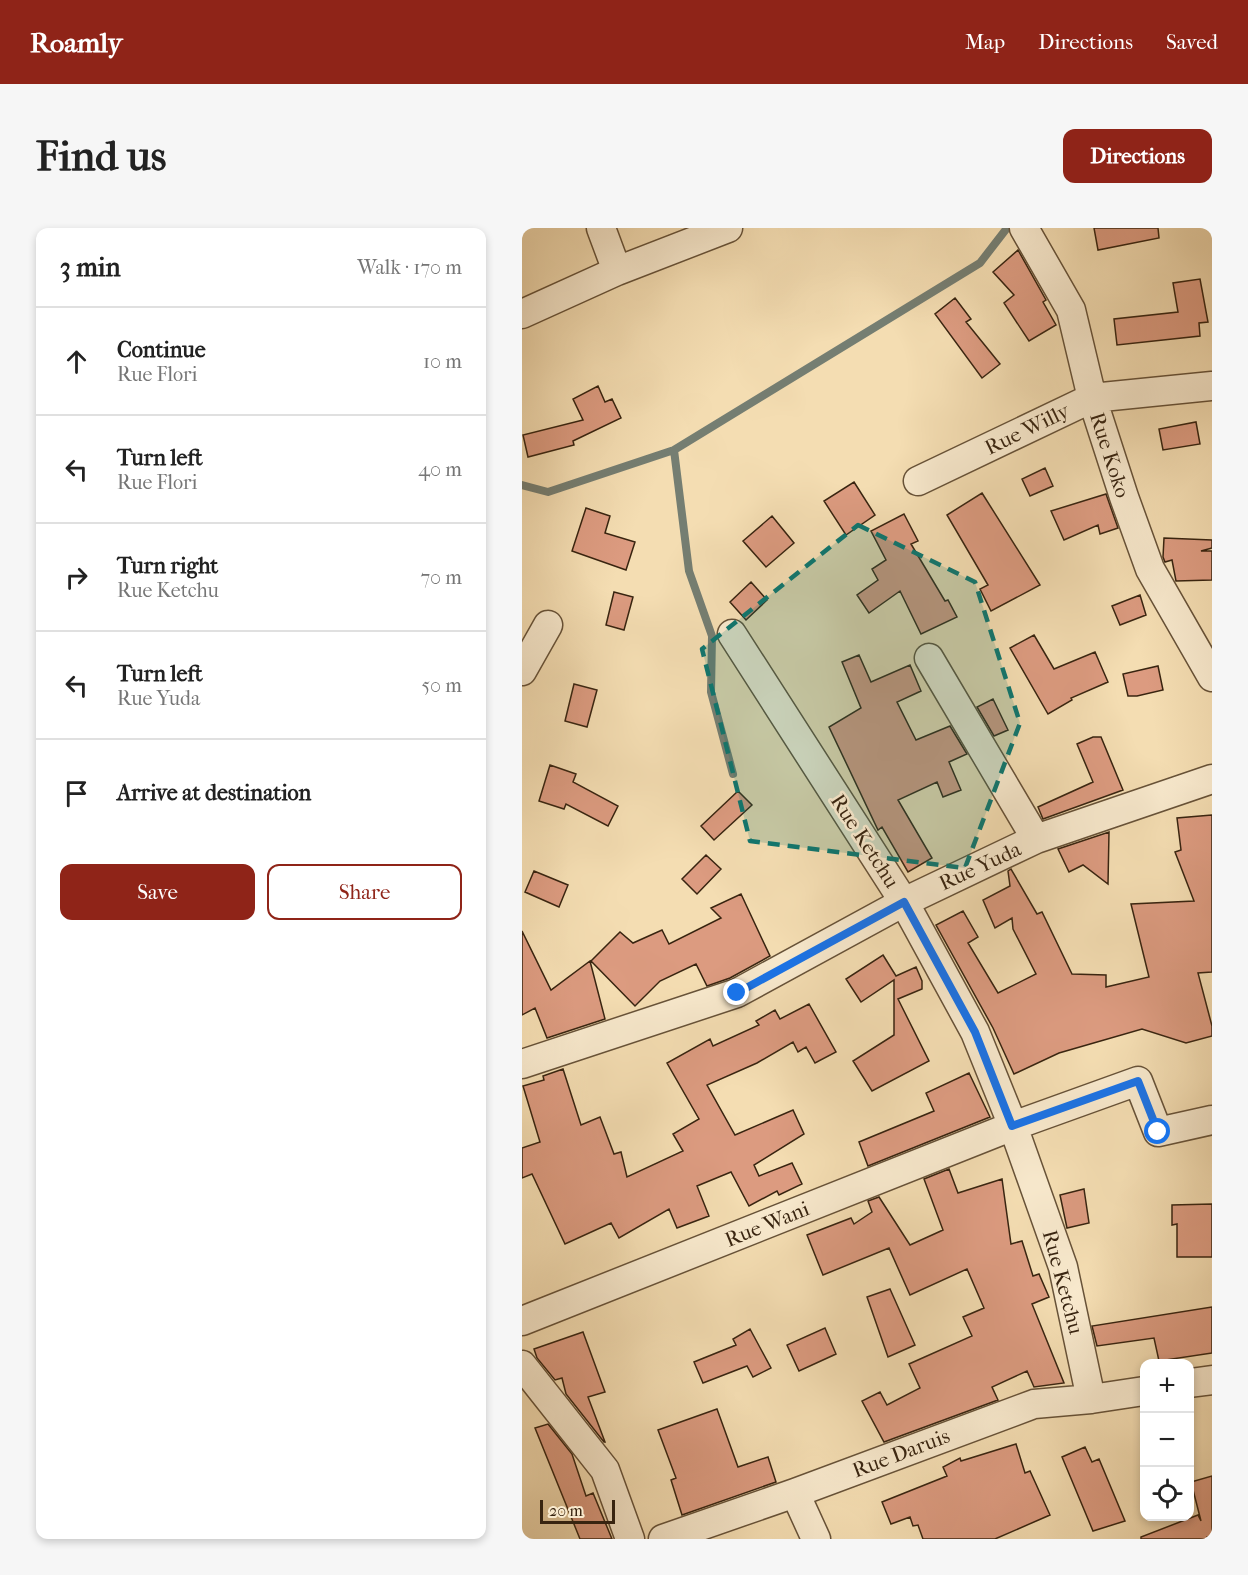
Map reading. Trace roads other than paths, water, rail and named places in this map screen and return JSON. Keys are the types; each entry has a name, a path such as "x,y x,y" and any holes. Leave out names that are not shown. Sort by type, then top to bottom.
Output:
{"street":[{"path":"601,228 617,271"},
{"path":"522,314 617,271 729,228"},
{"name":"Rue Koko","path":"1024,228 1071,310 1092,398 1150,568 1212,677"},
{"name":"Rue Willy","path":"918,481 1092,398 1212,386"},
{"path":"522,671 548,625"},
{"name":"Rue Ketchu","path":"732,634 904,902 975,1032 1063,1267 1091,1399"},
{"path":"929,658 1036,839"},
{"name":"Rue Yuda","path":"522,1064 737,993 904,902 1036,839 1212,779"},
{"name":"Rue Wani","path":"522,1321 1012,1126 1138,1081 1158,1132 1212,1119"},
{"path":"522,1365 605,1470 630,1539"},
{"path":"1194,1382 1212,1380"},
{"name":"Rue Daruis","path":"663,1539 795,1493 1034,1404 1140,1392"},
{"path":"795,1493 816,1539"}],"waterway":[{"path":"522,485 548,492 674,450 980,263 1007,228"},
{"path":"674,450 689,571 712,636 711,692 733,774"}]}
